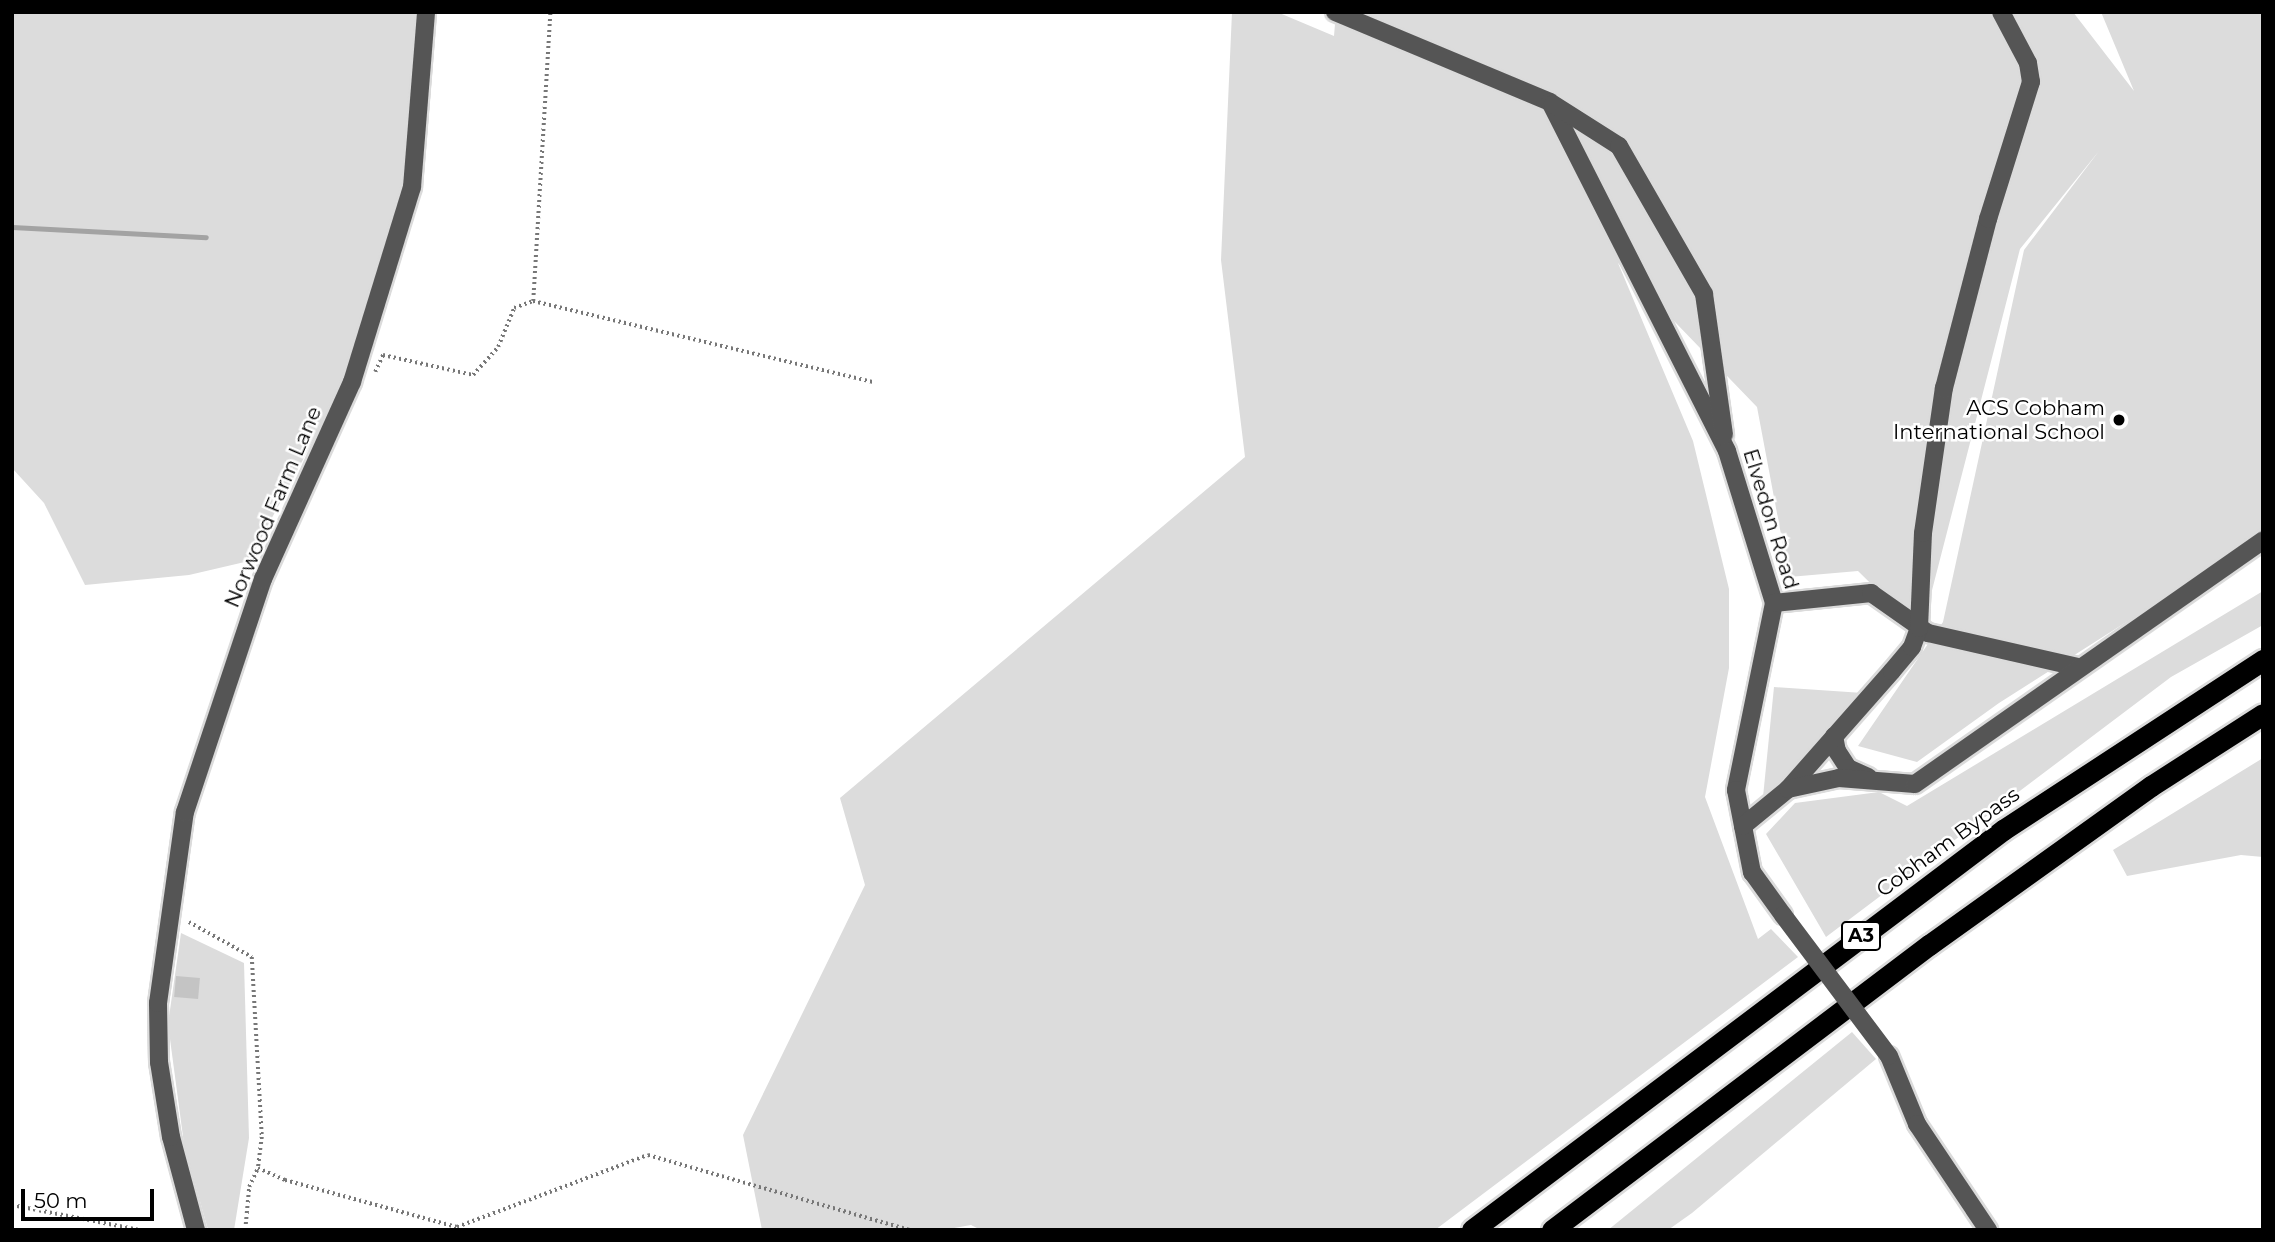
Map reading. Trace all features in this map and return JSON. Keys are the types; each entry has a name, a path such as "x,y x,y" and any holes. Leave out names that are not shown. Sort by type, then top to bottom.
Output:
{"highway":[{"name":"Cobham Bypass","path":"1472,1230 2003,830 2263,660"},
{"name":"A3","path":"1552,1230 1929,945 2151,786 2263,714"}],"street":[{"name":"Norwood Farm Lane","path":"196,1230 170,1137 159,1062 158,1003 185,812 263,579 352,382 412,187 426,12"},
{"path":"1335,12 1550,102 1619,146 1704,293 1727,451"},
{"path":"1743,826 1788,789 1899,663 1919,628 1923,533 1944,388 1988,219 2031,82 2028,64 2001,12"},
{"name":"Elvedon Road","path":"1550,102 1727,451 1774,603 1736,790 1752,872 1889,1056 1917,1124 1988,1230"},
{"path":"1788,789 1839,778 1915,784 2078,667 2263,540"},
{"path":"1774,603 1871,593 1919,628 2078,667"},
{"path":"1834,736 1837,751 1848,768 1874,780"}],"path":[{"path":"533,301 550,12"},
{"path":"372,377 383,355 473,375 498,346 514,308 533,301 873,382"},
{"path":"190,911 189,924 252,957 262,1138 258,1168 249,1187 245,1230"},
{"path":"258,1168 285,1180 457,1227 648,1154 910,1230"},
{"path":"12,1205 140,1230"}],"shaded area":[{"path":"12,12 417,12 401,185 347,377 249,561 189,575 85,585 44,503 12,468"},
{"path":"1232,12 1277,12 1334,36 1336,12 2073,12 2134,91 2101,12 2263,12 2263,535 1999,703 1917,762 1858,746 1943,622 2024,250 2099,151 2020,249 1921,633 1858,571 1789,577 1757,407 1618,263 1693,441 1729,589 1729,668 1705,797 1758,939 1771,929 1798,957 1435,1230 981,1230 971,1225 943,1230 762,1230 743,1135 865,885 840,798 1245,457 1221,260"},
{"path":"2263,591 2263,625 2171,677 1826,937 1766,834 1795,803 1879,792 1907,806"},
{"path":"1774,687 1863,693 1787,779 1763,797"},
{"path":"2263,758 2263,857 2241,855 2127,876 2113,850"},
{"path":"181,933 244,963 249,1138 234,1230 208,1230 184,1144 168,1024"},
{"path":"1852,1032 1876,1059 1692,1213 1668,1230 1608,1230"}],"building":[{"path":"176,976 200,978 198,999 174,997"}],"waterway":[{"path":"12,227 206,237"}],"place":[{"name":"ACS Cobham International School","path":"2119,420"}]}
